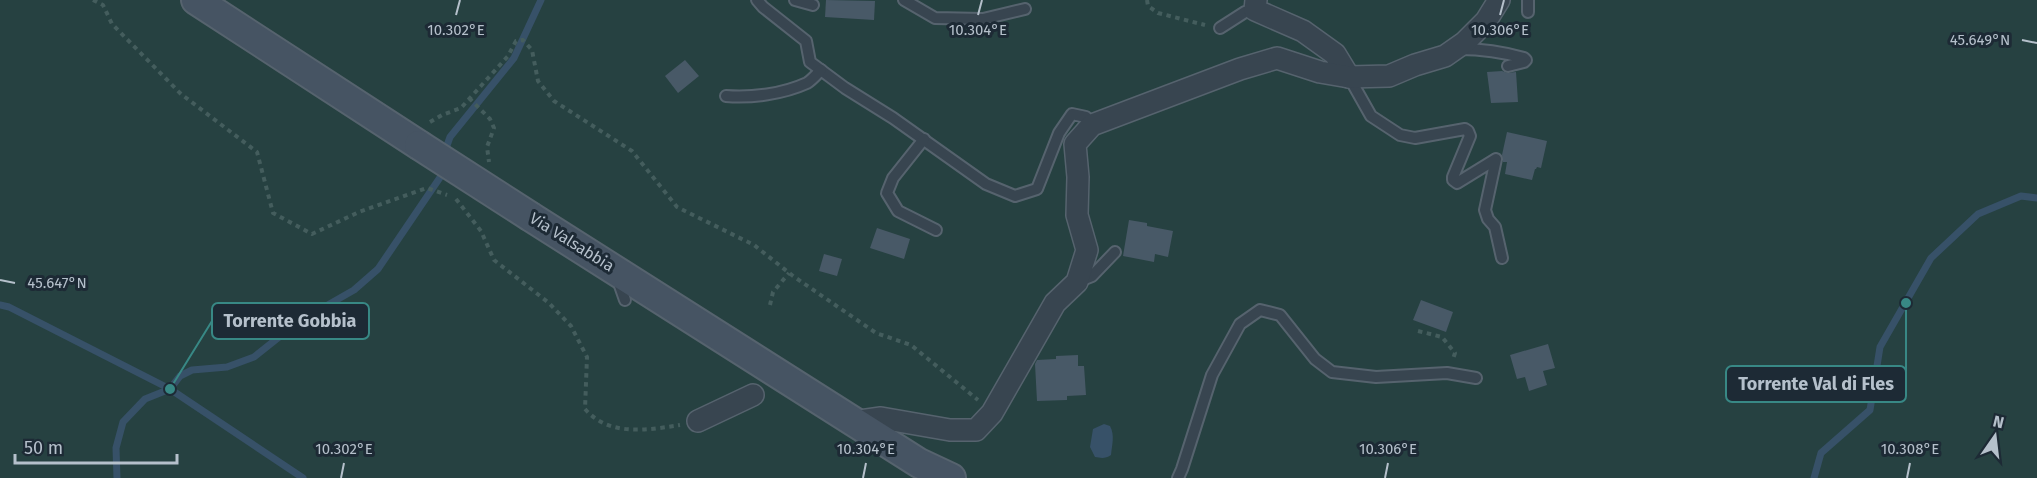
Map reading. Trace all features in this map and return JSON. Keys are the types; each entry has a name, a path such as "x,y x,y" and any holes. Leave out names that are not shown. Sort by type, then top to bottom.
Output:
{"main road":[{"name":"Via Valsabbia","path":"196,0 411,141 854,422 917,471 951,478"}],"street":[{"path":"854,422 881,418 950,430 976,430 992,413 1055,303 1077,282 1087,250 1077,215 1078,177 1075,144 1092,125 1240,69 1277,58 1320,72 1349,77 1389,76 1445,56 1465,42 1486,21 1499,0"},
{"path":"1256,5 1303,31 1335,54 1349,77"},
{"path":"698,421 753,395"}],"lane":[{"path":"757,0 806,41 810,62 986,184 1015,196 1037,189 1059,133 1072,114 1086,117 1092,125"},
{"path":"795,0 813,5"},
{"path":"904,0 935,18 983,19 1025,9"},
{"path":"1528,0 1528,12"},
{"path":"1221,28 1256,5"},
{"path":"1455,49 1474,49 1515,55 1526,60 1508,66"},
{"path":"726,96 743,97 774,93 809,82 821,70"},
{"path":"1349,77 1371,116 1400,135 1415,138 1465,129 1468,131 1470,136 1453,177 1457,183 1496,159 1485,210 1488,219 1495,227 1502,258"},
{"path":"924,139 893,178 887,193 898,210 936,230"},
{"path":"1077,282 1092,276 1115,252"},
{"path":"614,269 625,300"},
{"path":"1178,478 1212,375 1240,324 1260,310 1280,315 1315,359 1332,372 1376,377 1447,373 1476,378"}],"path":[{"path":"93,0 104,5 112,24 181,94 257,152 273,213 312,234 359,212 427,188 454,197 482,231 494,260 549,303 571,326 587,357 585,409 589,414 620,430 641,430 698,421"},
{"path":"1147,0 1148,6 1158,13 1190,23 1221,28"},
{"path":"411,141 441,115 461,108 508,56 516,41 523,40 532,50 538,81 554,101 632,152 677,207 754,245 789,273 876,333 911,345 992,413"},
{"path":"469,98 490,119 494,128"},
{"path":"770,305 772,292 789,273"},
{"path":"1418,331 1442,337 1455,353 1447,373"}],"green space":[{"path":"0,0 2037,0 2037,478 0,478"}],"water":[{"path":"1104,424 1110,426 1112,433 1111,455 1105,458 1095,457 1090,447 1093,429"}],"building":[{"path":"826,0 875,1 874,20 825,17"},
{"path":"685,60 699,76 678,93 665,76"},
{"path":"1487,72 1516,72 1518,102 1491,103"},
{"path":"1507,132 1547,141 1541,168 1535,169 1532,180 1505,174 1507,162 1503,162 1502,155"},
{"path":"1129,220 1173,231 1168,257 1155,254 1154,262 1123,256"},
{"path":"877,228 910,239 904,259 870,248"},
{"path":"824,254 842,259 837,276 819,271"},
{"path":"1421,300 1453,312 1446,332 1413,320"},
{"path":"1548,344 1555,368 1543,371 1547,385 1529,391 1525,377 1517,379 1510,355"},
{"path":"1078,355 1078,366 1084,366 1086,395 1067,396 1067,400 1037,401 1035,364 1037,360"}],"waterway":[{"path":"444,154 450,137 514,58 541,0"},
{"path":"117,478 116,448 123,422 145,399 170,389 180,376 192,370 227,367 254,357 298,322 354,290 378,269 441,176 442,168"},
{"path":"1814,478 1821,453 1870,410 1880,347 1931,258 1978,214 2021,196 2037,198"},
{"path":"0,305 9,307 170,389 303,478"}],"place":[{"name":"Torrente Val di Fles","path":"1906,303"},
{"name":"Torrente Gobbia","path":"170,389"}]}
